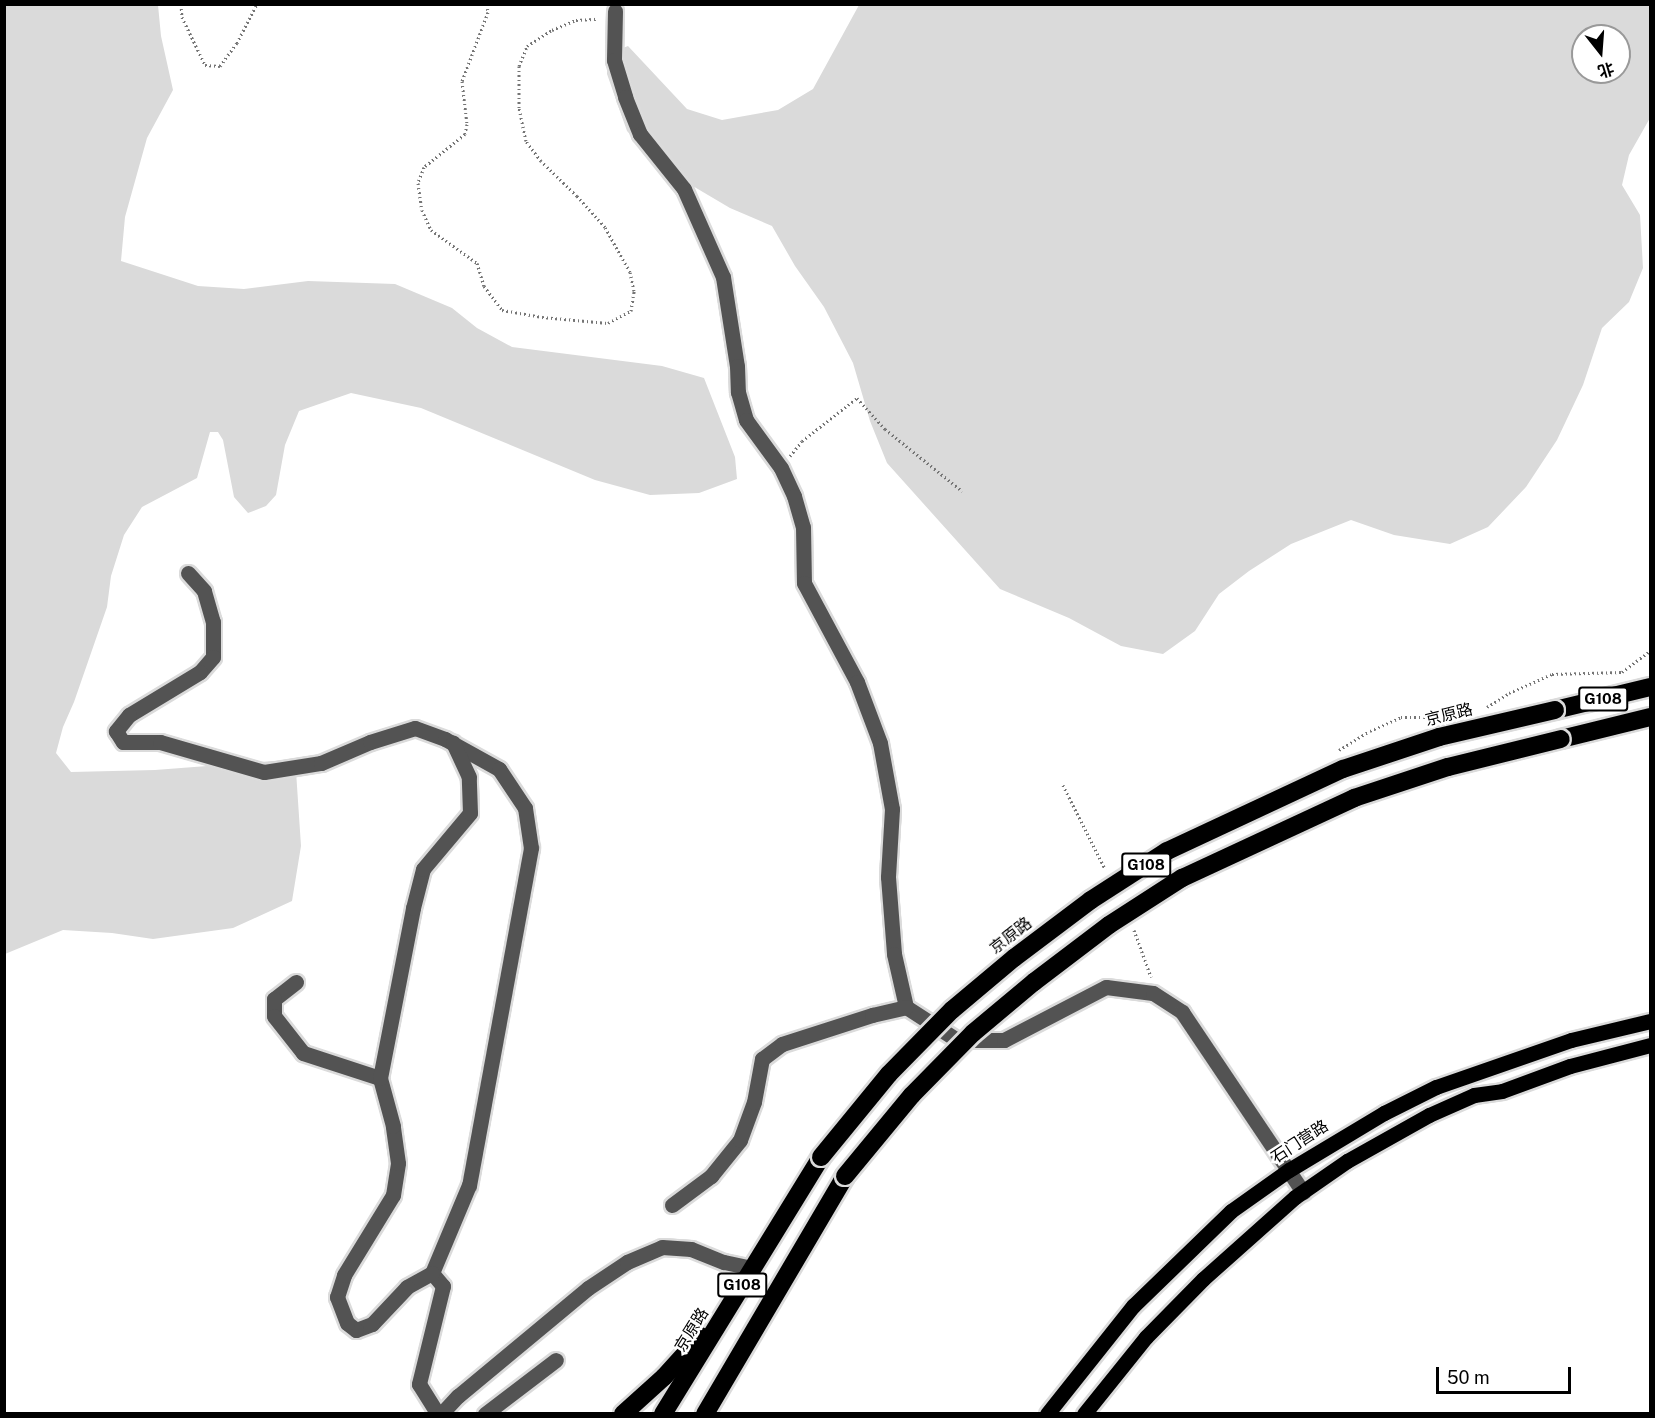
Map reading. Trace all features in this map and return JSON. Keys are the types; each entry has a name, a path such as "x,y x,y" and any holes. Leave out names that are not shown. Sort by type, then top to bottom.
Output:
{"highway":[{"name":"京原路","path":"663,1413 821,1157 889,1074 952,1010 1014,958 1082,906 1167,851 1343,768 1438,737 1650,687"},
{"name":"G108","path":"705,1413 845,1176 912,1095 973,1033 1034,982 1109,925 1182,878 1354,798 1448,767 1650,717"},
{"path":"623,1413 664,1377 729,1306"}],"main road":[{"name":"石门营路","path":"1051,1412 1133,1306 1231,1211 1289,1170 1384,1113 1436,1087 1571,1041 1650,1021"},
{"path":"1070,1386 1087,1412 1146,1337 1179,1304 1252,1234 1303,1192 1347,1161 1438,1111 1474,1095 1502,1091 1570,1066 1650,1044"}],"street":[{"path":"615,15 614,60 626,97 640,134 684,189 723,277 737,366 738,392 746,420 781,468 794,496 803,527 804,583 857,682 880,743 892,809 888,877 894,954 906,1007 957,1040 1004,1040 1106,987 1153,993 1182,1012 1303,1192"},
{"path":"188,573 204,591 213,622 213,657 200,672 129,715 116,731 123,742 160,742 264,772 321,763 370,742 415,728 453,743 500,769 525,808 531,848 469,1185 432,1273 407,1287 372,1324 356,1330 347,1323 337,1297 344,1275 393,1195 398,1162 393,1126 380,1078 423,869 470,813 469,777 453,743"},
{"path":"297,982 274,999 274,1016 303,1053 380,1078"},
{"path":"672,1205 711,1176 740,1140 754,1102 762,1059 782,1044 872,1015 906,1007"},
{"path":"432,1273 443,1286 419,1384 440,1413 588,1288 627,1262 662,1247 691,1249 724,1262 753,1268"},
{"path":"485,1413 556,1360"}],"path":[{"path":"181,4 182,17 205,65 220,66 237,43 257,4"},
{"path":"487,4 488,12 462,81 467,124 465,134 424,167 418,183 422,210 430,230 477,263 484,286 502,310 542,317 608,323 631,311 634,291 630,272 605,228 577,196 541,161 526,141 519,108 519,66 527,46 552,30 576,20 615,15"},
{"path":"781,468 802,441 857,398 885,429 963,491"}],"shaded area":[{"path":"5,5 158,5 161,36 173,90 147,138 125,217 121,261 198,286 244,289 308,281 395,284 452,308 477,328 512,347 662,366 704,378 735,457 737,479 699,493 650,495 595,480 421,408 351,393 299,411 285,445 276,495 266,506 248,513 234,497 223,440 218,432 210,432 197,478 142,507 124,535 111,576 107,607 63,727 56,753 71,772 155,770 274,761 296,771 301,846 292,901 233,928 153,939 112,933 63,930 5,954"},
{"path":"859,5 1650,5 1650,118 1629,155 1622,185 1640,215 1643,268 1629,302 1602,328 1583,385 1557,440 1526,487 1488,527 1450,544 1394,535 1351,520 1291,544 1249,571 1219,594 1195,631 1163,654 1121,646 1069,618 1000,589 887,463 870,421 853,363 824,307 795,266 772,226 730,208 686,182 655,160 627,131 607,74 608,54 628,46 687,109 722,120 778,110 813,89"}]}
